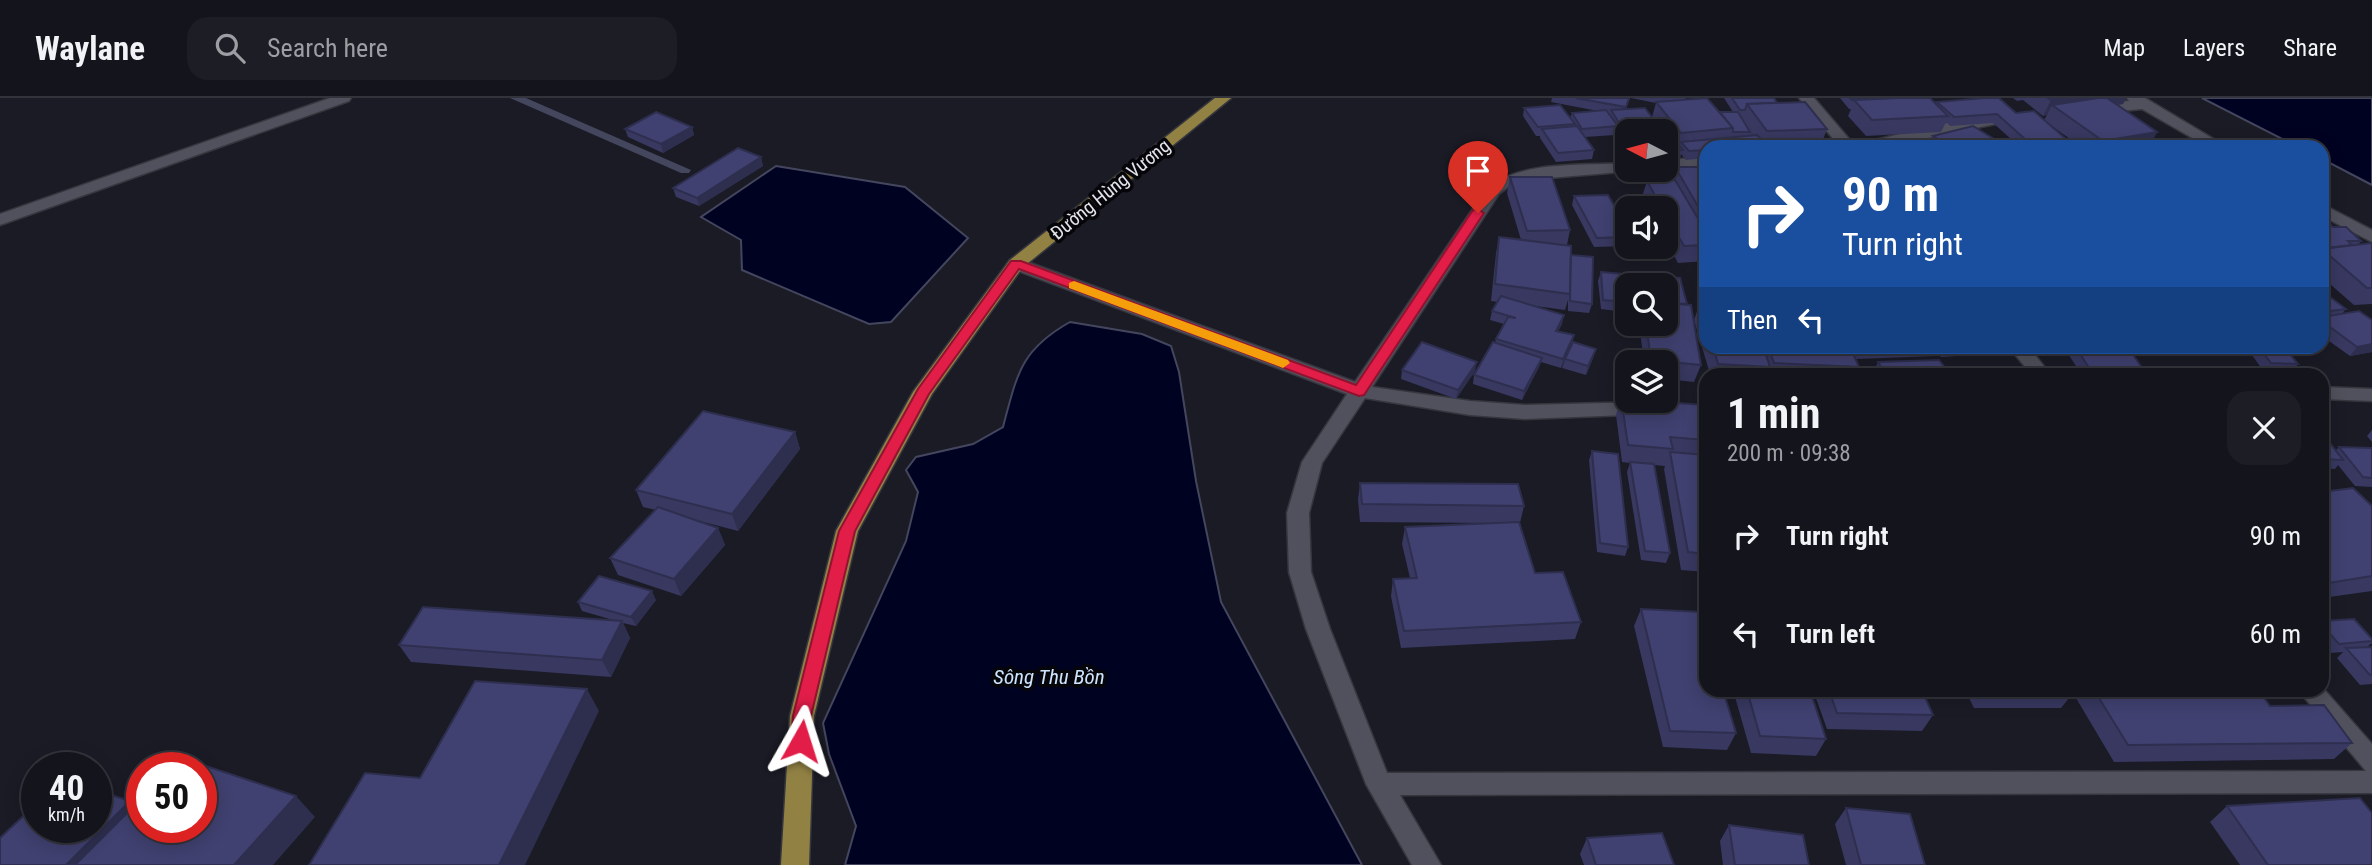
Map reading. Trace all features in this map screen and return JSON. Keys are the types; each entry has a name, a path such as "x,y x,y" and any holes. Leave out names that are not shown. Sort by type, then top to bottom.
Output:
{"main road":[{"name":"Đường Hùng Vương","path":"795,865 802,716 847,531 923,392 1016,264 1224,98"}],"street":[{"path":"0,220 344,98"},
{"path":"1806,98 1843,140"},
{"path":"2076,110 2140,101 2207,140"},
{"path":"1895,140 2014,117 1998,104"},
{"path":"1678,164 1699,163"},
{"path":"1427,865 1379,784 1318,629 1300,572 1298,513 1312,462 1493,191 1507,180 1521,175 1615,168"},
{"path":"2329,213 2372,237"},
{"path":"1016,264 1359,391 1470,408 1525,412 1615,409"},
{"path":"2024,354 2036,368"},
{"path":"2329,393 2372,395"},
{"path":"2316,697 2372,766"},
{"path":"1379,784 2372,766"}],"water":[{"path":"2202,98 2372,98 2372,185 2329,163 2329,140 2284,140"},
{"path":"776,166 905,187 968,238 891,322 869,324 742,270 741,240 701,217"},
{"name":"Sông Thu Bồn","path":"1070,322 1142,334 1171,346 1179,372 1196,481 1221,602 1362,865 845,865 856,826 829,754 823,723 906,541 918,492 906,470 916,457 973,444 1003,427 1023,366 1040,343"}],"building":[{"path":"1576,98 1629,98 1626,107"},
{"path":"1707,98 1733,128 1681,133 1678,129 1678,119 1670,119 1656,102"},
{"path":"1732,98 1774,98 1777,103 1747,104 1745,110 1740,110"},
{"path":"1850,98 1899,98 1852,100"},
{"path":"1930,98 1948,116 1872,120 1854,100"},
{"path":"1999,98 2016,113 2034,111 2067,140 2026,140 1997,114 1954,117 1937,102"},
{"path":"2107,98 2157,132 2102,140 2052,105"},
{"path":"1805,102 1827,129 1767,131 1747,104"},
{"path":"1560,105 1575,124 1538,127 1524,108"},
{"path":"1645,108 1653,119 1617,119 1611,110"},
{"path":"1606,110 1615,126 1582,129 1572,113"},
{"path":"656,112 692,127 661,144 625,129"},
{"path":"1720,112 1738,112 1750,132 1733,132 1733,128"},
{"path":"1577,126 1594,150 1558,153 1542,129"},
{"path":"1973,126 1996,140 1939,140 1933,136"},
{"path":"1757,135 1762,140 1703,140"},
{"path":"1699,140 1699,150 1689,151 1681,142"},
{"path":"738,148 761,157 697,198 673,188"},
{"path":"1678,167 1699,167 1699,208 1678,172"},
{"path":"1510,177 1552,177 1570,230 1527,231"},
{"path":"1648,182 1676,182 1699,220 1699,245 1684,246 1678,236 1678,196 1655,196"},
{"path":"1608,195 1615,207 1615,237 1597,238 1574,196"},
{"path":"2329,223 2333,227 2346,227 2361,241 2348,241 2352,245 2329,248"},
{"path":"1499,237 1571,246 1570,294 1495,284"},
{"path":"2372,243 2372,288 2367,288 2329,255 2329,248"},
{"path":"1571,255 1593,257 1592,304 1570,301"},
{"path":"1601,272 1615,273 1615,301 1603,300"},
{"path":"1678,278 1680,278 1687,304 1678,304"},
{"path":"1501,296 1564,315 1556,331 1574,335 1563,359 1496,339 1508,317 1516,318 1492,311"},
{"path":"2329,296 2346,309 2329,311"},
{"path":"1678,304 1691,305 1701,365 1678,363 1678,350 1650,350 1648,336 1678,336"},
{"path":"2359,311 2372,320 2372,344 2357,347 2329,326 2329,316"},
{"path":"1422,342 1477,362 1458,390 1402,370"},
{"path":"1493,342 1542,358 1524,391 1474,375"},
{"path":"1573,342 1596,349 1588,366 1565,359"},
{"path":"1715,354 1766,354 1770,367 1718,364"},
{"path":"1771,354 1853,354 1859,367 1774,363"},
{"path":"2080,354 2133,354 2142,368 2089,368"},
{"path":"2264,354 2290,354 2298,364 2271,363"},
{"path":"1939,360 1945,368 1882,368 1878,362"},
{"path":"1678,403 1699,405 1699,439 1670,437 1673,449 1628,445 1623,413 1678,413"},
{"path":"703,411 795,432 732,514 636,490"},
{"path":"2329,442 2343,460 2329,459"},
{"path":"2339,447 2372,448 2372,478 2363,477"},
{"path":"1592,451 1618,454 1628,547 1600,543"},
{"path":"1670,452 1699,454 1699,553 1688,552"},
{"path":"1630,462 1654,464 1670,553 1645,551"},
{"path":"1360,483 1518,484 1524,506 1362,504"},
{"path":"2353,488 2372,506 2372,576 2329,583 2329,491"},
{"path":"658,507 718,528 674,579 610,558"},
{"path":"1519,522 1535,573 1563,572 1581,622 1404,631 1393,579 1417,578 1405,527"},
{"path":"599,576 652,591 631,617 578,602"},
{"path":"423,607 622,621 602,660 399,645"},
{"path":"1641,609 1699,612 1699,697 1725,697 1736,733 1670,731"},
{"path":"2354,619 2372,641 2339,644 2329,633 2329,621"},
{"path":"2372,647 2372,675 2370,675 2346,648"},
{"path":"475,681 587,689 499,865 309,865 365,773 420,778"},
{"path":"1749,697 1812,697 1826,739 1760,736"},
{"path":"1831,697 1925,697 1933,715 1837,713"},
{"path":"2098,697 2264,697 2270,706 2324,705 2352,743 2128,745"},
{"path":"217,770 296,796 234,865 75,865 97,843 112,843 112,828 126,814 126,843 217,843"},
{"path":"112,795 126,800 126,805 112,819"},
{"path":"2360,798 2372,813 2372,865 2268,865 2227,806"},
{"path":"1846,808 1910,814 1925,865 1861,865"},
{"path":"21,818 21,843 88,843 66,865 0,865 0,838"},
{"path":"1729,825 1803,835 1809,865 1735,865"},
{"path":"1662,833 1674,865 1596,865 1587,838"}],"waterway":[{"path":"516,98 685,170"}],"slow traffic":[{"path":"1074,286 1283,363"}],"route":[{"path":"801,741 802,716 847,531 923,392 1016,264 1359,391 1478,213"}]}
